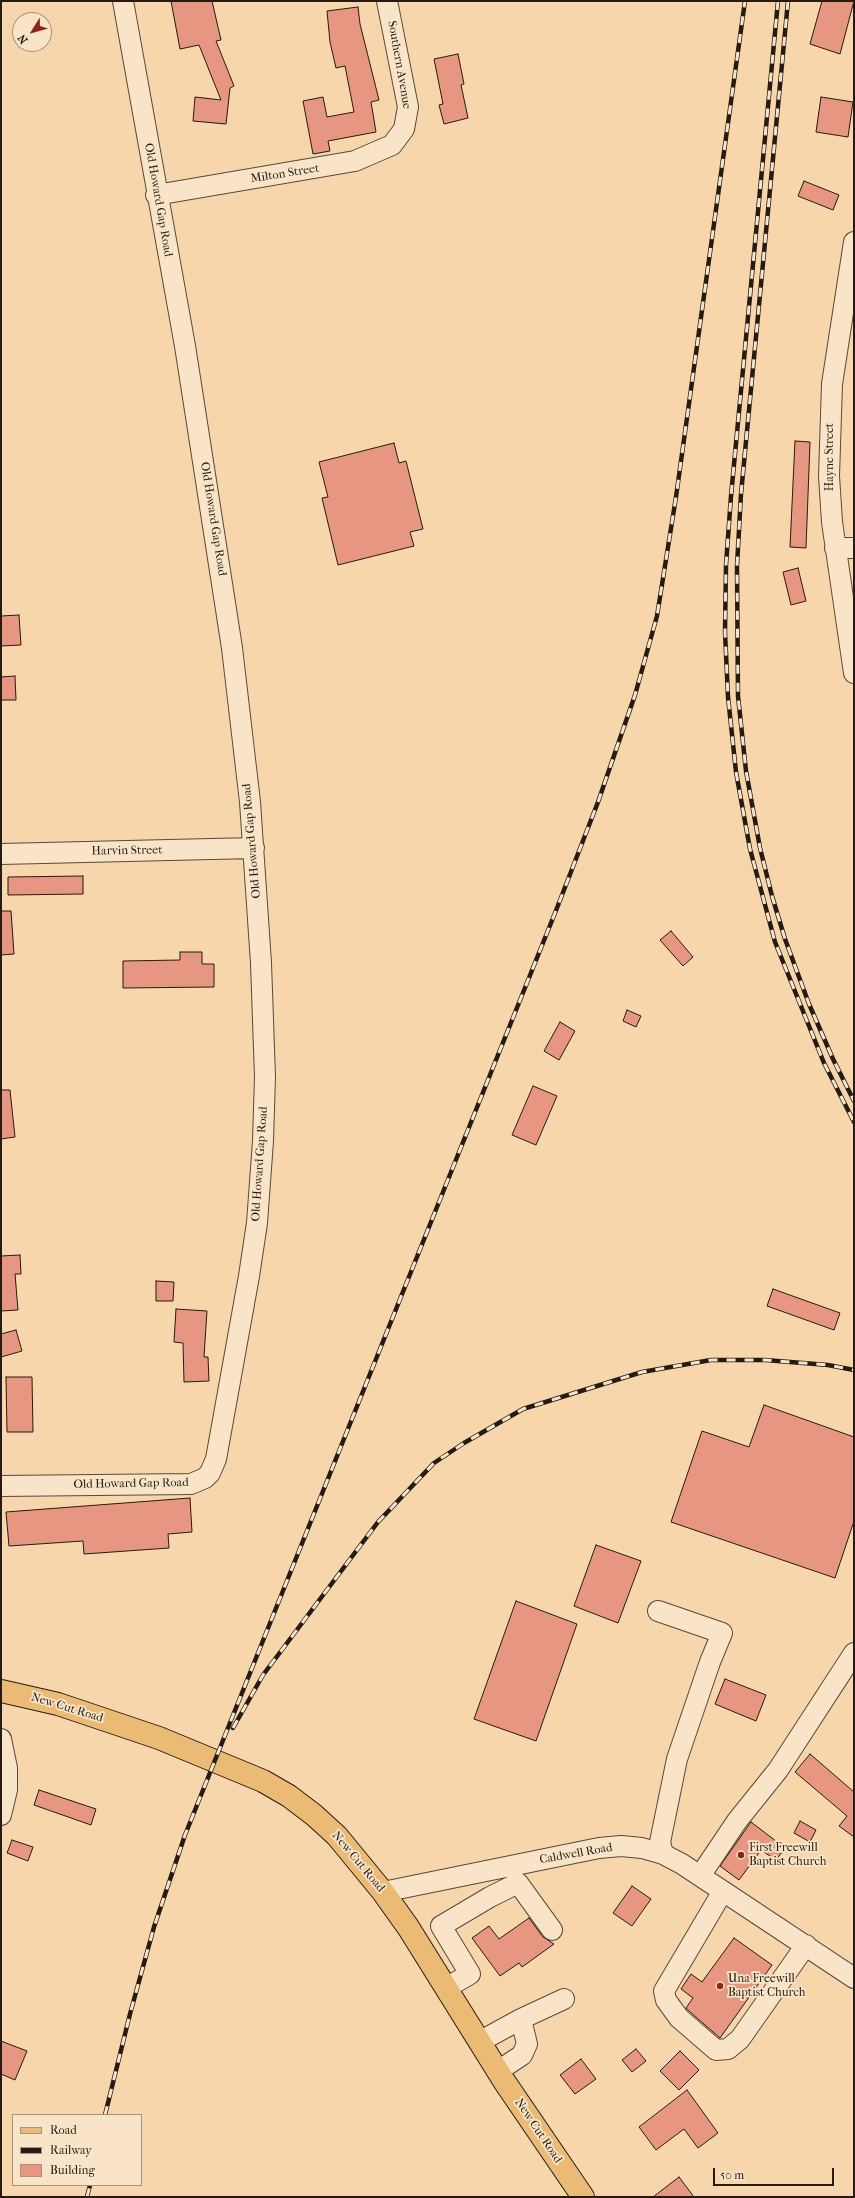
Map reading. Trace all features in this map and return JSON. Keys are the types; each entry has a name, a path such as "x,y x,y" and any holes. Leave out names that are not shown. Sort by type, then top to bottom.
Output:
{"main road":[{"name":"New Cut Road","path":"1,1691 58,1704 159,1738 263,1781 289,1796 314,1815 337,1836 383,1892 416,1940 498,2071 583,2197"}],"street":[{"name":"Old Howard Gap Road","path":"1,1486 191,1484 205,1478 214,1466 250,1276 263,1141 265,1077 261,963 254,848 232,648 210,497 185,346 156,195 123,1"},
{"name":"Southern Avenue","path":"387,1 408,108 404,130"},
{"name":"Milton Street","path":"156,195 355,161 368,157 392,145 404,130"},
{"name":"Hayne Street","path":"854,242 838,338 829,430 829,476 845,548 854,673"},
{"name":"Harvin Street","path":"1,854 254,848"},
{"path":"658,1610 722,1633 710,1662 677,1759 660,1842 663,1854"},
{"path":"700,1876 737,1821 778,1770 854,1653"},
{"path":"1,1739 7,1768 7,1790 1,1815"},
{"name":"Caldwell Road","path":"383,1892 599,1848 621,1846 642,1848 663,1854 700,1876 854,1978"},
{"path":"476,1872 490,1897"},
{"path":"416,1940 490,1897 518,1883 552,1930"},
{"path":"723,1891 664,1991 666,2000 679,2018 716,2050 728,2049 740,2039 806,1945"},
{"path":"441,1926 470,1974 446,1988"},
{"path":"479,2042 521,2019 564,1999"},
{"path":"498,2071 522,2055 527,2044 521,2019"}],"building":[{"path":"171,1 212,1 221,40 216,41 234,86 230,88 226,124 193,121 195,97 221,100 199,45 180,49"},
{"path":"822,1 854,1 840,54 810,44"},
{"path":"358,7 360,24 379,100 371,102 376,132 328,141 330,151 313,154 303,101 323,97 327,117 354,112 345,66 336,68 330,42 327,11"},
{"path":"458,54 464,84 461,85 468,118 444,124 439,105 443,104 434,59"},
{"path":"821,97 853,102 848,137 816,132"},
{"path":"804,181 839,195 833,210 798,196"},
{"path":"795,441 810,442 806,548 790,547"},
{"path":"394,443 399,463 406,461 423,529 410,532 414,546 338,565 322,498 328,497 319,462"},
{"path":"798,568 806,601 791,605 783,572"},
{"path":"19,615 21,645 1,646 1,616"},
{"path":"15,676 16,700 1,700 1,677"},
{"path":"83,876 83,894 8,895 8,877"},
{"path":"1,911 11,911 14,954 1,955"},
{"path":"671,931 693,957 683,966 660,940"},
{"path":"180,952 202,952 202,964 214,964 214,987 123,988 123,961 180,960"},
{"path":"627,1010 641,1016 636,1027 623,1021"},
{"path":"560,1022 575,1031 559,1060 544,1051"},
{"path":"533,1086 557,1096 536,1145 512,1135"},
{"path":"1,1090 10,1090 15,1137 1,1139"},
{"path":"20,1255 21,1274 15,1274 18,1310 1,1311 1,1256"},
{"path":"156,1281 174,1282 173,1301 156,1301"},
{"path":"773,1289 840,1313 834,1330 767,1306"},
{"path":"176,1309 207,1311 204,1357 208,1357 209,1381 184,1382 183,1343 174,1342"},
{"path":"16,1330 22,1351 1,1357 1,1334"},
{"path":"6,1377 32,1377 33,1432 7,1432"},
{"path":"764,1405 854,1437 854,1521 835,1578 671,1522 702,1431 749,1447"},
{"path":"190,1498 192,1532 168,1534 169,1548 84,1554 83,1541 9,1546 6,1512"},
{"path":"596,1545 641,1561 618,1623 574,1606"},
{"path":"516,1601 577,1624 536,1741 474,1719"},
{"path":"725,1679 766,1695 756,1721 715,1704"},
{"path":"810,1754 854,1792 854,1837 839,1826 847,1816 795,1772"},
{"path":"39,1790 96,1809 91,1825 34,1805"},
{"path":"800,1821 816,1830 810,1842 794,1833"},
{"name":"First Freewill Baptist Church","path":"751,1822 785,1848 776,1860 761,1850 739,1880 720,1866"},
{"path":"12,1840 33,1847 28,1861 7,1853"},
{"path":"632,1886 651,1899 632,1926 613,1913"},
{"path":"529,1918 543,1937 554,1944 522,1967 519,1963 500,1976 472,1938 489,1926 499,1939"},
{"name":"Una Freewill Baptist Church","path":"734,1938 772,1965 720,2038 686,2008 693,1998 681,1989 691,1974 702,1982"},
{"path":"1,2041 27,2051 15,2080 1,2074"},
{"path":"636,2049 646,2061 632,2072 622,2060"},
{"path":"680,2051 699,2070 679,2090 660,2071"},
{"path":"581,2059 596,2079 575,2094 560,2075"},
{"path":"687,2090 718,2133 698,2148 684,2129 656,2150 639,2127"},
{"path":"679,2177 694,2197 653,2197"}],"railway":[{"path":"105,2114 130,2014 154,1927 185,1835 557,908 598,802 635,695 657,616 676,497 745,1"},
{"path":"778,1 731,496 726,565 725,632 728,697 736,772 750,849 775,942 824,1063 854,1122"},
{"path":"788,1 741,494 737,566 738,696 746,771 760,848 772,896 785,939 809,1004 833,1059 854,1101"},
{"path":"233,1728 263,1675 378,1522 434,1463 464,1443 523,1409 642,1372 711,1360 765,1360 828,1365 854,1370"},
{"path":"87,2197 90,2186"}],"place":[{"name":"First Freewill Baptist Church","path":"741,1855"},
{"name":"Una Freewill Baptist Church","path":"720,1986"}]}
